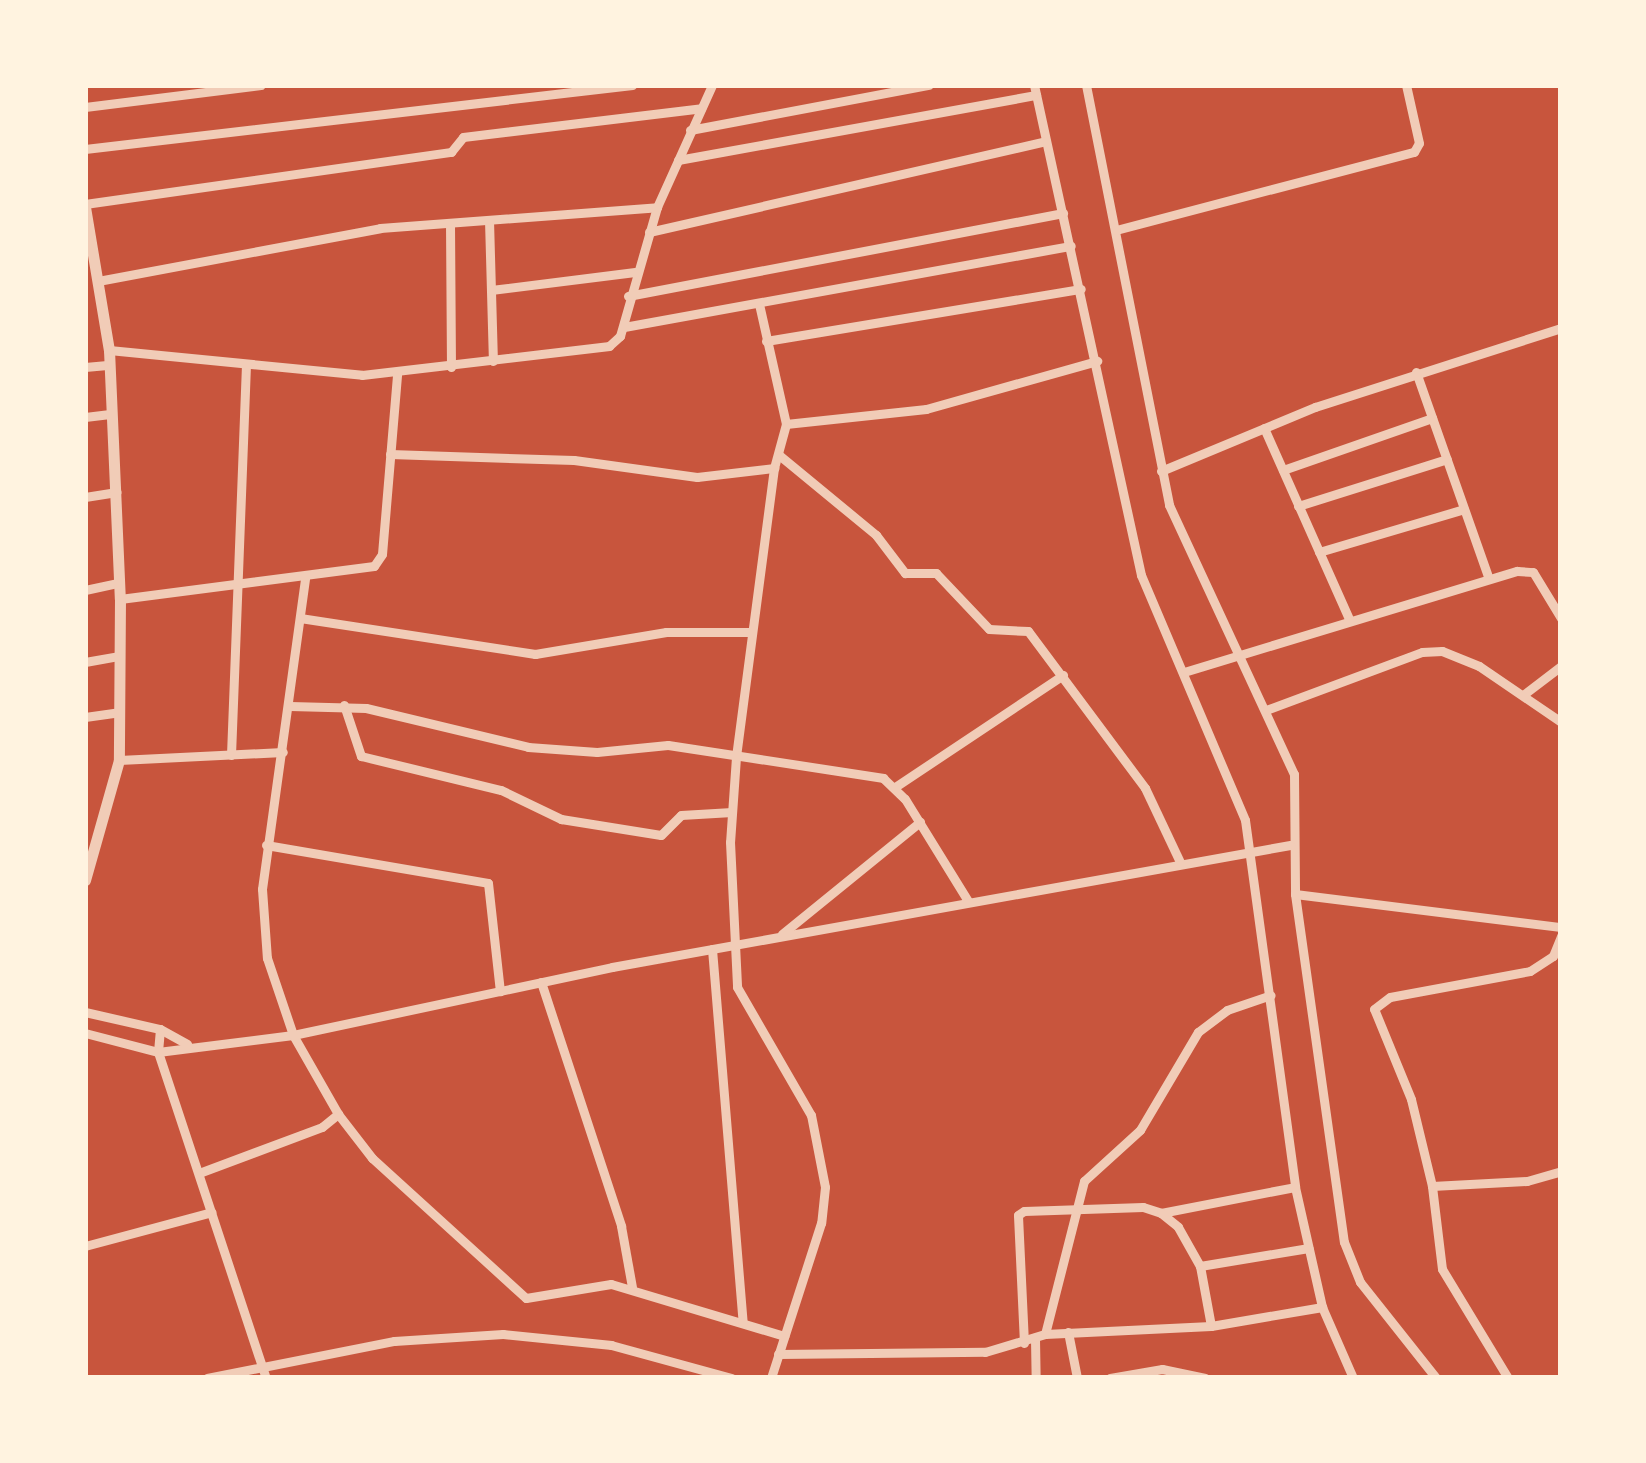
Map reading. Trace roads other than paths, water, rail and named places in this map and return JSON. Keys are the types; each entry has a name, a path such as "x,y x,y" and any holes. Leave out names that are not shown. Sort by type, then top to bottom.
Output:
{"street":[{"path":"85,107 260,85"},
{"path":"85,149 632,85"},
{"path":"109,350 398,374 609,346 624,327 628,296 657,206 712,85"},
{"path":"690,130 929,85"},
{"path":"1086,85 1161,471 1201,580 1266,710 1296,788 1290,845 1295,894 1344,1242 1360,1282 1436,1378"},
{"path":"1116,230 1414,152 1420,143 1406,85"},
{"path":"678,160 1035,90 1082,288 1132,542 1245,820 1295,1187 1322,1307 1354,1378"},
{"path":"86,878 119,760 120,599 109,350 98,280 90,261 85,205 449,152 463,137 701,108"},
{"path":"649,232 1046,140"},
{"path":"98,280 380,228 657,206"},
{"path":"628,296 1064,213"},
{"path":"489,220 494,361"},
{"path":"450,224 451,366"},
{"path":"624,327 1071,246"},
{"path":"492,290 635,272"},
{"path":"766,341 1082,288"},
{"path":"758,304 786,424 774,468 736,756 732,812 737,944 742,1005 811,1116 824,1162 821,1223 771,1378"},
{"path":"1161,471 1416,372 1561,328"},
{"path":"786,424 926,409 1097,361"},
{"path":"231,755 246,364"},
{"path":"85,367 110,365"},
{"path":"1416,372 1489,578"},
{"path":"120,599 366,572 379,562 398,374"},
{"path":"85,417 110,414"},
{"path":"1283,470 1432,418"},
{"path":"1264,428 1349,619"},
{"path":"390,454 574,460 697,477 774,468"},
{"path":"780,454 876,535 905,573 936,573 988,630 1028,631 1145,788 1180,862"},
{"path":"1298,506 1447,459"},
{"path":"85,497 117,492"},
{"path":"1319,552 1464,509"},
{"path":"1184,672 1239,651 1489,578 1533,572 1561,618"},
{"path":"306,580 290,706 266,844 267,958 292,1035 338,1114 439,1224 526,1298 581,1285 632,1288 784,1336"},
{"path":"85,590 119,583"},
{"path":"300,618 534,654 666,632 751,632"},
{"path":"1266,710 1422,652 1442,651 1479,666 1561,722"},
{"path":"85,662 120,656"},
{"path":"1523,695 1561,666"},
{"path":"895,786 1062,675"},
{"path":"290,706 344,705 528,747 596,752 668,745 874,776 895,786 968,901"},
{"path":"344,705 361,756 501,790 561,820 661,836 681,816 732,812"},
{"path":"85,717 119,712"},
{"path":"119,760 283,752"},
{"path":"780,936 920,822"},
{"path":"266,844 488,884 500,991"},
{"path":"85,1033 158,1052 187,1044 292,1035 737,944 1290,845"},
{"path":"1295,894 1561,927"},
{"path":"1508,1378 1442,1270 1432,1186 1398,1058 1374,1009 1390,996 1530,970 1553,956 1561,936"},
{"path":"712,949 743,1323"},
{"path":"541,982 621,1226 632,1288"},
{"path":"1036,1378 1040,1337 1084,1181 1140,1130 1198,1032 1227,1010 1271,995"},
{"path":"85,1012 160,1029 187,1044"},
{"path":"160,1029 158,1052 266,1378 288,1364"},
{"path":"199,1173 322,1127 338,1114"},
{"path":"1432,1186 1526,1181 1561,1171"},
{"path":"1161,1213 1295,1187"},
{"path":"1024,1343 1019,1213 1143,1207 1161,1213 1178,1228 1200,1266 1211,1326"},
{"path":"85,1246 212,1212"},
{"path":"1200,1266 1308,1248"},
{"path":"778,1354 944,1355 1068,1332 1211,1326 1322,1307"},
{"path":"1068,1332 1077,1378"},
{"path":"207,1378 262,1362 288,1364 394,1340 503,1334 611,1345 732,1378"},
{"path":"1110,1378 1162,1369 1204,1378"}]}
